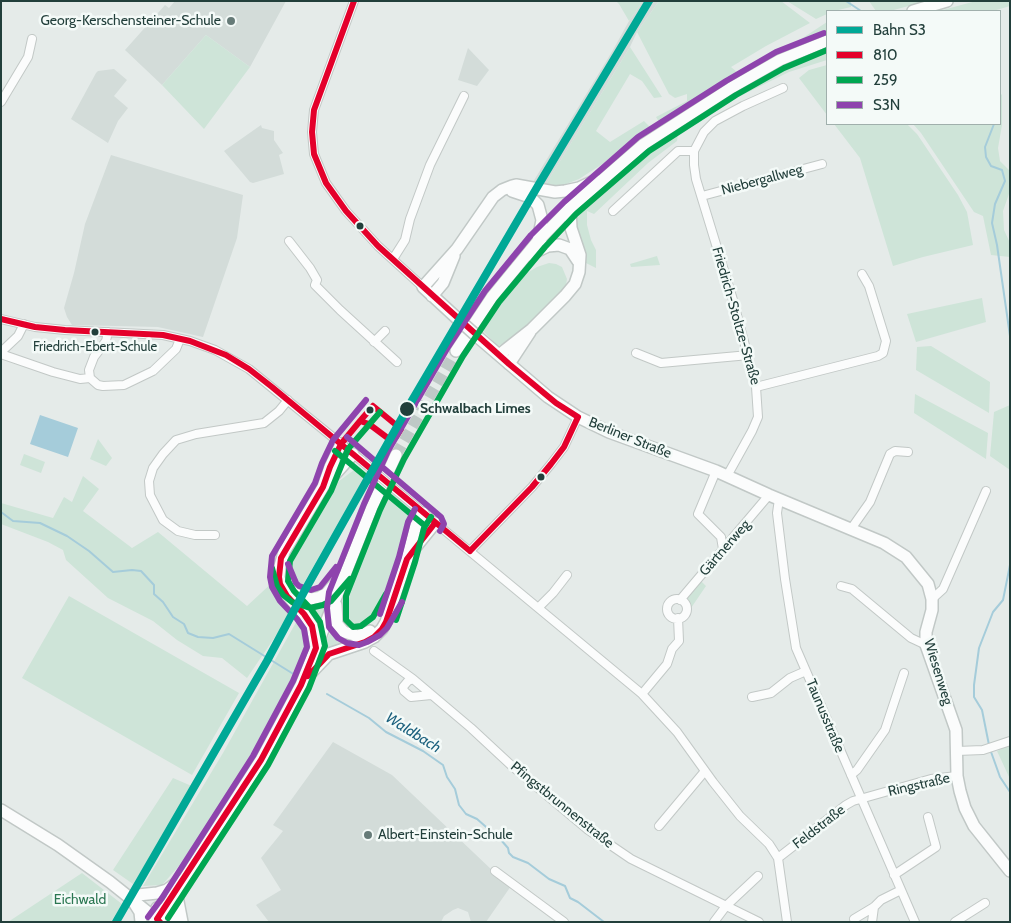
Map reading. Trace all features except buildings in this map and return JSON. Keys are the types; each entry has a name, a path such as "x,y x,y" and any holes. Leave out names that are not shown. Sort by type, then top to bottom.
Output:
{"main road":[{"path":"916,10 947,1"},
{"path":"456,351 492,298 538,241 570,208 644,144 731,88 780,60 826,41"},
{"path":"432,296 442,283 458,249 488,202 498,193 516,185 555,192 564,191 579,188 607,175"},
{"path":"498,193 504,191 518,192 535,200 541,212 542,220 538,241"},
{"path":"499,355 532,329 572,288 577,278 580,255 571,228 570,208"},
{"path":"526,257 541,248 559,245 570,249 575,254 579,267"},
{"path":"423,287 458,249"},
{"name":"Berliner Straße","path":"423,287 548,397 578,417 609,432 721,474 884,543 906,557 928,584 932,599"},
{"path":"509,364 532,329"},
{"path":"316,648 312,626 282,589 279,577 280,566 284,552 323,487 341,444"},
{"path":"158,919 261,760 300,685 372,507 396,455"},
{"path":"323,487 343,467 358,457"},
{"path":"300,685 329,654 365,642 382,630 407,559 416,525 423,513"},
{"path":"407,559 435,523"},
{"path":"280,566 285,583 289,589 295,594 310,599 326,594 347,567"},
{"path":"337,594 337,624 344,632 358,636 374,628 380,622 394,598"},
{"name":"Wiesenweg","path":"932,599 932,610 926,632 926,645 956,730 957,776"},
{"name":"Ringstraße","path":"957,776 966,808 974,826 1010,870"},
{"path":"1,810 58,845 110,882 135,897 158,919 177,922"},
{"path":"135,897 167,890 186,875"},
{"path":"176,891 182,922"},
{"path":"135,897 141,922"}],"street":[{"path":"354,1 314,110 312,132 316,159 326,183 337,200 369,236 423,287"},
{"path":"1,102 28,57 32,39"},
{"path":"613,211 678,151 694,151 704,132 715,121 784,88"},
{"path":"394,260 405,240 410,219 430,165 464,96"},
{"name":"Friedrich-Stoltze-Straße","path":"694,151 694,165 702,196 749,355 756,387 758,417 752,431 721,474"},
{"name":"Niebergallweg","path":"702,196 822,164"},
{"path":"289,241 310,268 317,280 315,285 397,362"},
{"path":"756,387 878,356 883,353 886,341 869,286 862,274"},
{"path":"1,319 65,330 144,333 180,338 210,348 236,360 358,457 642,694 686,743 740,816 769,844 778,858 787,922"},
{"path":"24,324 18,336 1,353 53,372 80,379 90,378"},
{"path":"374,342 385,331"},
{"path":"108,332 108,338 91,362 89,370 90,378 98,385 124,385 153,371 176,349 180,338"},
{"path":"636,353 661,363 749,355"},
{"path":"215,535 178,531 163,520 156,511 150,495 149,481 153,468 176,440 196,434 264,423 279,412 288,400"},
{"path":"470,551 551,464 564,447 578,417"},
{"path":"851,529 870,502 890,454 908,452"},
{"path":"721,474 698,514 721,538 724,549"},
{"path":"932,599 943,590 986,491"},
{"name":"Gärtnerweg","path":"680,600 724,549 774,497"},
{"name":"Taunusstraße","path":"774,497 796,648 915,922"},
{"path":"539,607 567,575"},
{"path":"842,586 852,589 911,638 926,645"},
{"path":"680,600 686,605 684,616 678,618 670,616 667,609 671,601 680,600"},
{"path":"642,694 668,664 672,648 679,641 678,618"},
{"name":"Pfingstbrunnenstraße","path":"374,651 413,679 587,829 633,861 760,922"},
{"path":"752,697 771,693 790,678 806,672"},
{"path":"851,775 857,770 885,730 904,673"},
{"path":"413,679 405,683 403,687 407,694 416,698 431,695"},
{"path":"957,751 986,750 1010,741"},
{"path":"659,826 705,771"},
{"name":"Ringstraße","path":"862,798 931,780 957,776"},
{"name":"Feldstraße","path":"778,858 846,805 862,798"},
{"path":"894,875 936,847 928,817"},
{"path":"495,870 564,922"},
{"path":"714,922 726,906 758,876"},
{"path":"854,919 874,907 881,900 901,890"},
{"path":"954,922 985,904"},
{"path":"872,922 874,907"}],"shaded area":[{"path":"175,1 286,1 250,67 206,35 162,85 125,50 165,5 169,8"},
{"path":"643,1 659,1 637,32 630,47 546,184 533,182 629,21"},
{"path":"468,48 489,70 477,86 458,80"},
{"path":"114,69 127,80 114,96 128,108 118,121 108,143 71,119 96,73 98,71"},
{"path":"261,125 262,128 274,131 274,140 283,153 279,155 284,174 253,183 250,182 224,151"},
{"name":"Friedrich-Ebert-Schule","path":"111,155 243,195 237,238 203,337 158,327 72,325 67,317 64,308 85,224"},
{"name":"Albert-Einstein-Schule","path":"333,742 392,775 511,886 486,922 471,922 468,912 458,908 444,916 441,922 269,922 256,905 281,890 261,858 283,831 273,825"}],"green space":[{"path":"616,1 643,1 629,21"},
{"path":"659,1 781,1 810,23 731,67 737,72 789,47 826,23 826,34 739,76 661,125 656,117 687,101 687,94 675,98 669,94 637,32"},
{"path":"787,1 851,1 851,7 826,10 826,14 816,19"},
{"path":"869,1 927,1 894,10 875,10"},
{"path":"976,1 1010,1 1010,6 996,10 943,10"},
{"path":"206,35 250,67 204,129 162,85"},
{"path":"630,47 662,97 654,98 642,81 630,74 596,131 610,142 644,121 651,128 579,179 561,186 546,184"},
{"path":"826,49 826,60 789,72 710,111 678,135 677,141 648,163 594,214 587,211 587,225 596,250 596,268 586,263 574,219 580,205 630,163 697,114 786,64"},
{"path":"826,65 826,114 799,78 809,70"},
{"path":"1002,95 1002,125 998,148 1000,161 1010,171 1010,191 1003,211 1004,230 1010,243 1010,257 991,255 983,216 974,212 914,125 1001,125"},
{"path":"835,125 908,125 917,134 958,195 967,212 973,245 893,266 860,158"},
{"path":"657,256 660,265 631,267 630,264"},
{"path":"549,263 562,267 567,279 566,285 557,301 514,338 498,346 480,328 512,285 537,267"},
{"path":"982,298 986,322 916,342 907,314"},
{"path":"931,346 990,382 989,413 916,370 917,347"},
{"path":"915,394 988,433 986,459 914,413"},
{"path":"1010,405 1010,470 990,456 994,412"},
{"path":"98,439 112,458 106,466 90,459"},
{"path":"24,454 45,462 41,473 20,465"},
{"path":"354,470 366,474 300,590 291,578 288,564 292,554 335,484"},
{"path":"83,476 99,489 83,511 132,548 158,532 247,606 275,580 280,595 292,612 247,678 222,658 203,656 177,640 153,621 108,598 66,560 63,550 48,542 1,524 1,503 53,518 64,497 72,502"},
{"path":"388,490 412,510 392,585 378,612 369,624 351,629 344,624 341,617 342,600"},
{"path":"701,581 706,586 691,608 685,600"},
{"path":"334,591 318,629 308,609 298,598"},
{"path":"69,596 239,693 192,775 22,678"},
{"path":"299,617 308,626 311,646 284,705 259,752 178,867 162,885 143,886 223,753"},
{"path":"334,626 367,638 317,658"},
{"path":"1010,745 1010,779 997,751"},
{"path":"173,778 194,787 133,884 113,870"},
{"name":"Eichwald","path":"82,873 122,904 111,922 8,922"}],"water":[{"path":"40,415 78,428 68,457 30,444"}],"waterway":[{"path":"846,1 860,10"},
{"path":"994,125 985,147 986,157 991,166 1002,170 1005,181 995,204 992,223 1010,336"},
{"name":"Waldbach","path":"1,512 13,521 40,523 67,536 89,551 113,572 141,571 154,585 154,594 163,602 173,617 184,624 188,633 198,637 213,638 229,634 295,675"},
{"path":"989,745 982,710 974,697 974,685 979,648 993,612 1003,600 1010,565"},
{"name":"Waldbach","path":"327,694 369,718 386,732 423,751 443,765 447,777 455,789 459,805 466,814 477,819 501,840 513,857 528,863 549,879 565,886 570,898 604,922"},
{"path":"990,749 1000,777 1010,792"}],"tunnel":[{"path":"396,455 456,351"}],"rail line":[{"name":"S3","path":"116,922 267,661 407,409 649,1"}],"transit line":[{"name":"810","path":"354,1 314,110 312,132 314,154 326,183 346,211 378,246 509,364 556,403 578,417"},
{"name":"S3N","path":"402,602 387,628 380,635 359,645 347,643 338,638 329,627 327,608 329,592 364,504 388,451 448,347 485,291 531,235 564,202 638,137 726,81 776,52 824,33"},
{"name":"259","path":"386,594 373,617 361,626 353,627 346,620 346,596 380,510 404,459 463,356 499,302 545,247 576,214 649,151 736,95 784,68 826,50"},
{"name":"810","path":"1,319 35,327 65,330 163,335 190,341 226,355 249,369 272,387 470,551"},
{"name":"S3N","path":"148,917 253,756 293,681 307,647 304,629 280,601 272,587 270,577 272,556 315,483 333,440 366,400"},
{"name":"810","path":"373,406 401,429 396,437 389,439 369,424 360,421 373,406"},
{"name":"259","path":"168,918 268,765 309,688 325,646 320,622 288,581 290,561 331,491 348,449 380,412"},
{"name":"810","path":"470,551 532,487 551,464 564,447 578,417"},
{"name":"810","path":"160,922 157,919 261,760 301,685 316,648 312,626 304,614 287,596 280,584 281,558 323,487 341,444 360,421"},
{"name":"S3N","path":"347,437 441,517 444,524 440,531"},
{"name":"259","path":"335,451 424,525"},
{"name":"S3N","path":"380,614 399,557 408,522 415,509"},
{"name":"259","path":"396,620 424,528 431,517"},
{"name":"810","path":"308,676 329,654 365,642 382,629 407,559 435,523"},
{"name":"S3N","path":"288,564 296,583 311,590 320,587 336,567"},
{"name":"259","path":"272,568 277,586 283,595 292,602 310,608 331,601 350,579"}],"place":[{"name":"Georg-Kerschensteiner-Schule","path":"231,21"},
{"name":"Friedrich-Ebert-Schule","path":"95,332"},
{"name":"Schwalbach Limes","path":"407,409"},
{"name":"Albert-Einstein-Schule","path":"368,835"}]}
